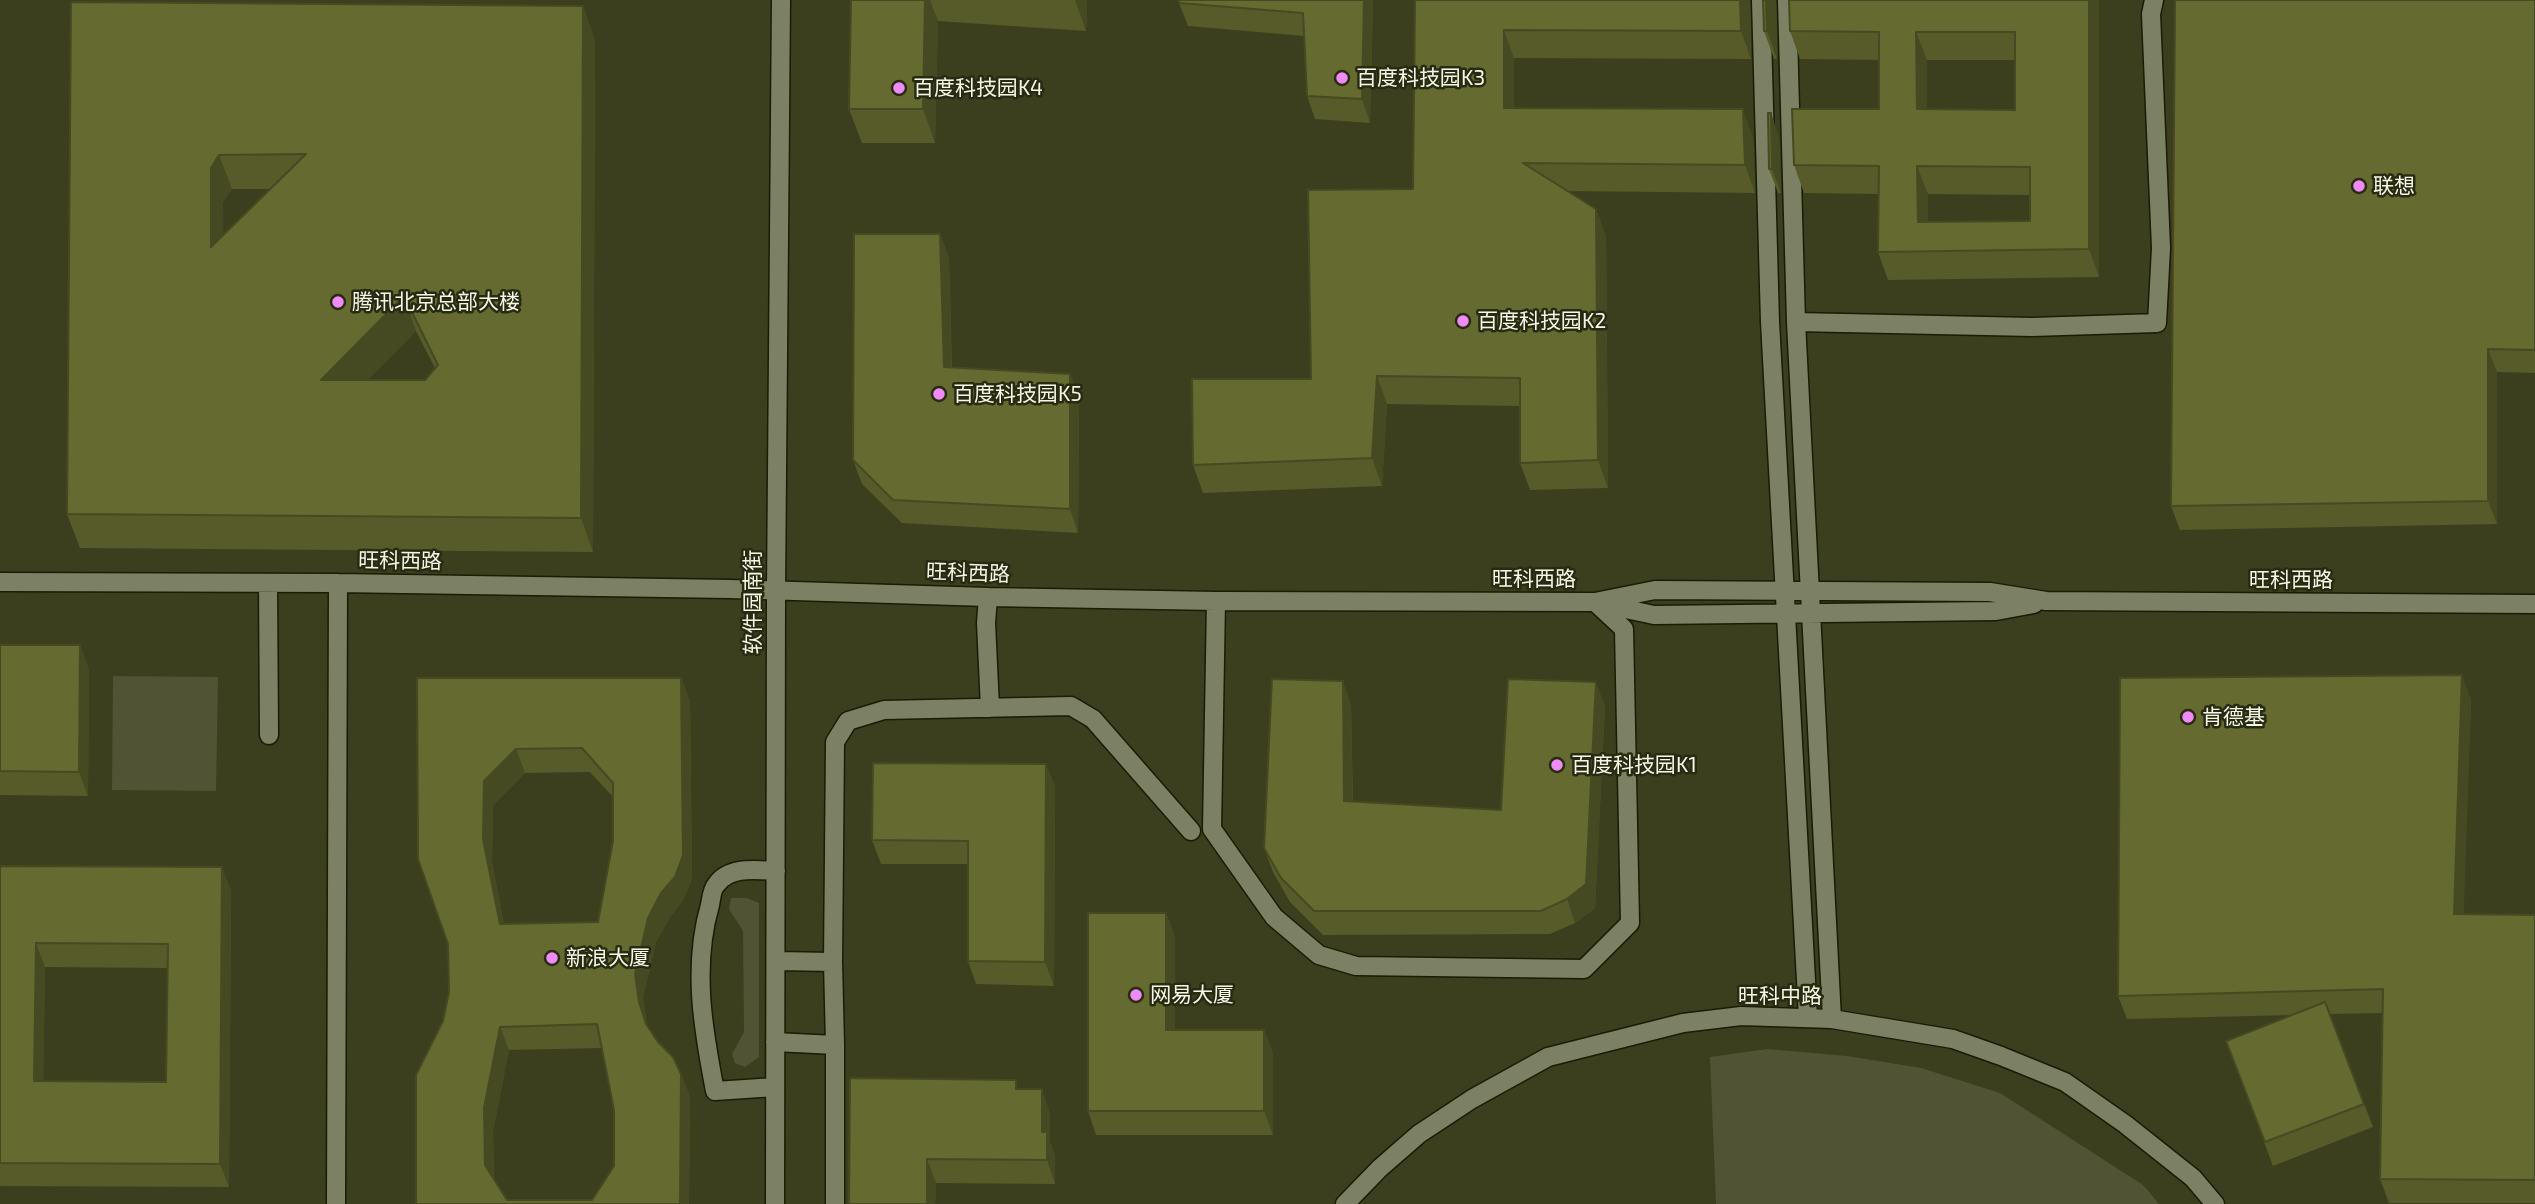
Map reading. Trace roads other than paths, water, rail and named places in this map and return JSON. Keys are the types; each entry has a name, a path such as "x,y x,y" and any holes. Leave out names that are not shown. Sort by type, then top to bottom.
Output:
{"street":[{"name":"软件园南街","path":"775,1204 781,0"},
{"path":"1761,0 1770,322 1808,1017"},
{"path":"1787,0 1796,322 1832,1019"},
{"path":"1796,322 2032,327 2157,323 2161,248 2151,14 2154,0"},
{"name":"旺科西路","path":"0,582 338,583 1216,601 1595,602"},
{"path":"268,583 269,734"},
{"path":"336,1204 338,583"},
{"path":"1595,602 1656,590 1990,592 2046,601"},
{"path":"988,597 986,622 990,708"},
{"path":"1216,601 1212,829 1274,917 1319,955 1356,966 1571,969 1584,969 1630,923 1624,629 1595,602"},
{"name":"旺科西路","path":"2046,601 2535,604"},
{"path":"1595,602 1654,615 1996,611 2046,601"},
{"path":"835,1204 835,742 848,721 884,710 1072,706 1093,719 1191,831"},
{"path":"775,1087 715,1091 704,1035 699,962 704,925 716,884 735,871 776,871"},
{"path":"776,961 833,962"},
{"name":"旺科中路","path":"1345,1204 1380,1168 1419,1134 1472,1099 1548,1057 1683,1023 1741,1016 1832,1019 1952,1039 2001,1056 2065,1082 2125,1124 2193,1178 2215,1204"},
{"path":"775,1042 835,1045"}],"place":[{"name":"百度科技园K3","path":"1342,78"},
{"name":"百度科技园K4","path":"899,88"},
{"name":"联想","path":"2359,186"},
{"name":"腾讯北京总部大楼","path":"338,302"},
{"name":"百度科技园K2","path":"1463,321"},
{"name":"百度科技园K5","path":"939,394"},
{"name":"肯德基","path":"2188,717"},
{"name":"百度科技园K1","path":"1557,765"},
{"name":"新浪大厦","path":"552,958"},
{"name":"网易大厦","path":"1136,995"}]}
